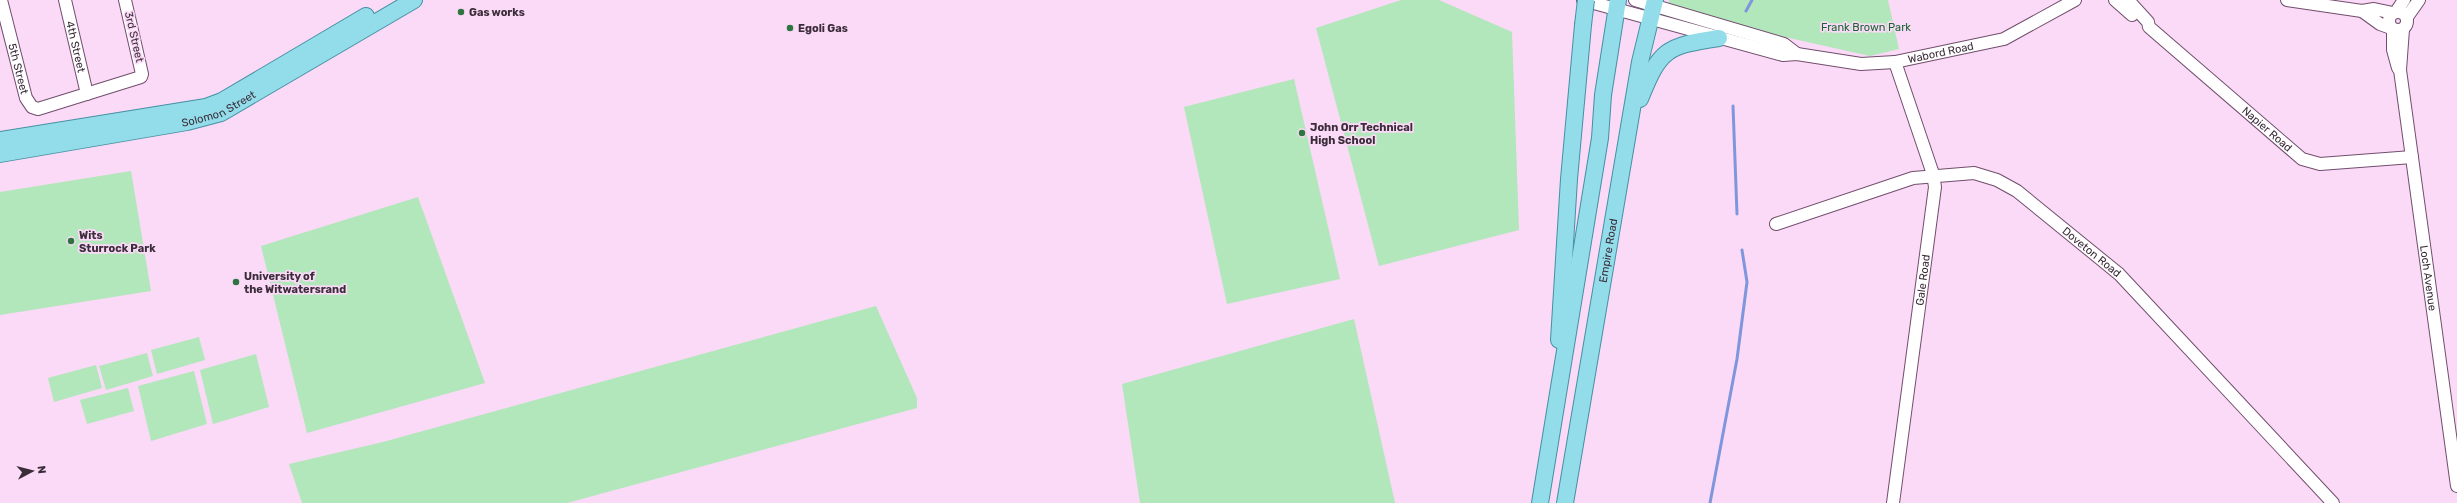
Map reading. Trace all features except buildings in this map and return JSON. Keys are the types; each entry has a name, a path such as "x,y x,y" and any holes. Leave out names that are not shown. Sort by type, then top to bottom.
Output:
{"main road":[{"name":"Solomon Street","path":"0,140 206,107 222,101 393,0"},
{"name":"Solomon Street","path":"0,154 187,122 221,114 414,0"},
{"path":"1563,363 1558,342 1559,320 1586,0"},
{"path":"1540,503 1600,138 1603,95 1617,5"},
{"name":"Empire Road","path":"1565,503 1640,62 1653,8"},
{"path":"1630,126 1653,69 1662,56 1684,44 1720,38"}],"street":[{"name":"5th Street","path":"1,0 26,98 32,107 38,109 87,94"},
{"name":"4th Street","path":"65,0 87,94"},
{"name":"3rd Street","path":"87,94 139,79 142,74 125,0"},
{"path":"1583,0 1653,8"},
{"path":"1635,0 1653,8"},
{"name":"Wabord Road","path":"1653,8 1720,38 1783,55 1797,54 1860,64 1895,62 2004,39 2075,0"},
{"name":"Napier Road","path":"2115,0 2143,26 2149,27 2302,159 2320,164 2412,157"},
{"name":"Napier Road","path":"2128,0 2148,22 2149,27"},
{"path":"2287,0 2362,11 2374,9 2404,14 2399,26"},
{"path":"2395,12 2404,0"},
{"path":"2399,26 2419,0"},
{"name":"Wabord Road","path":"1653,8 1784,44 1797,54"},
{"path":"2362,11 2380,24 2399,26"},
{"name":"Loch Avenue","path":"2395,12 2389,22 2399,26 2393,50 2396,65 2400,70 2457,486"},
{"name":"Gale Road","path":"1893,503 1935,187 1933,174 1895,62"},
{"name":"Doveton Road","path":"1776,224 1872,190 1913,178 1933,174 1974,172 1997,180 2017,191 2119,274 2333,503"}],"green space":[{"path":"1401,0 1439,0 1512,32 1519,230 1379,266 1316,28"},
{"name":"Frank Brown Park","path":"1669,0 1888,0 1899,49 1870,56 1668,11"},
{"path":"1294,79 1340,279 1227,304 1184,107"},
{"name":"Wits Sturrock Park","path":"131,171 151,291 0,315 0,192"},
{"path":"418,197 485,383 307,433 261,246"},
{"path":"876,306 917,398 917,408 567,503 302,503 289,464 383,442"},
{"path":"1354,319 1395,503 1140,503 1122,384"},
{"path":"199,337 205,360 157,374 151,350"},
{"path":"147,353 153,376 106,390 99,366"},
{"path":"256,354 269,407 213,424 200,370"},
{"path":"96,365 102,388 54,402 48,378"},
{"path":"194,371 207,424 151,441 138,386"},
{"path":"128,388 134,411 87,424 80,400"}],"waterway":[{"path":"1746,11 1752,0"},
{"path":"1733,106 1737,214"},
{"path":"1710,503 1737,359 1747,282 1742,250"}],"place":[{"name":"Gas works","path":"461,12"},
{"name":"Egoli Gas","path":"790,28"},
{"name":"John Orr Technical High School","path":"1302,133"},
{"name":"Wits Sturrock Park","path":"71,241"},
{"name":"University of the Witwatersrand","path":"236,282"}]}
